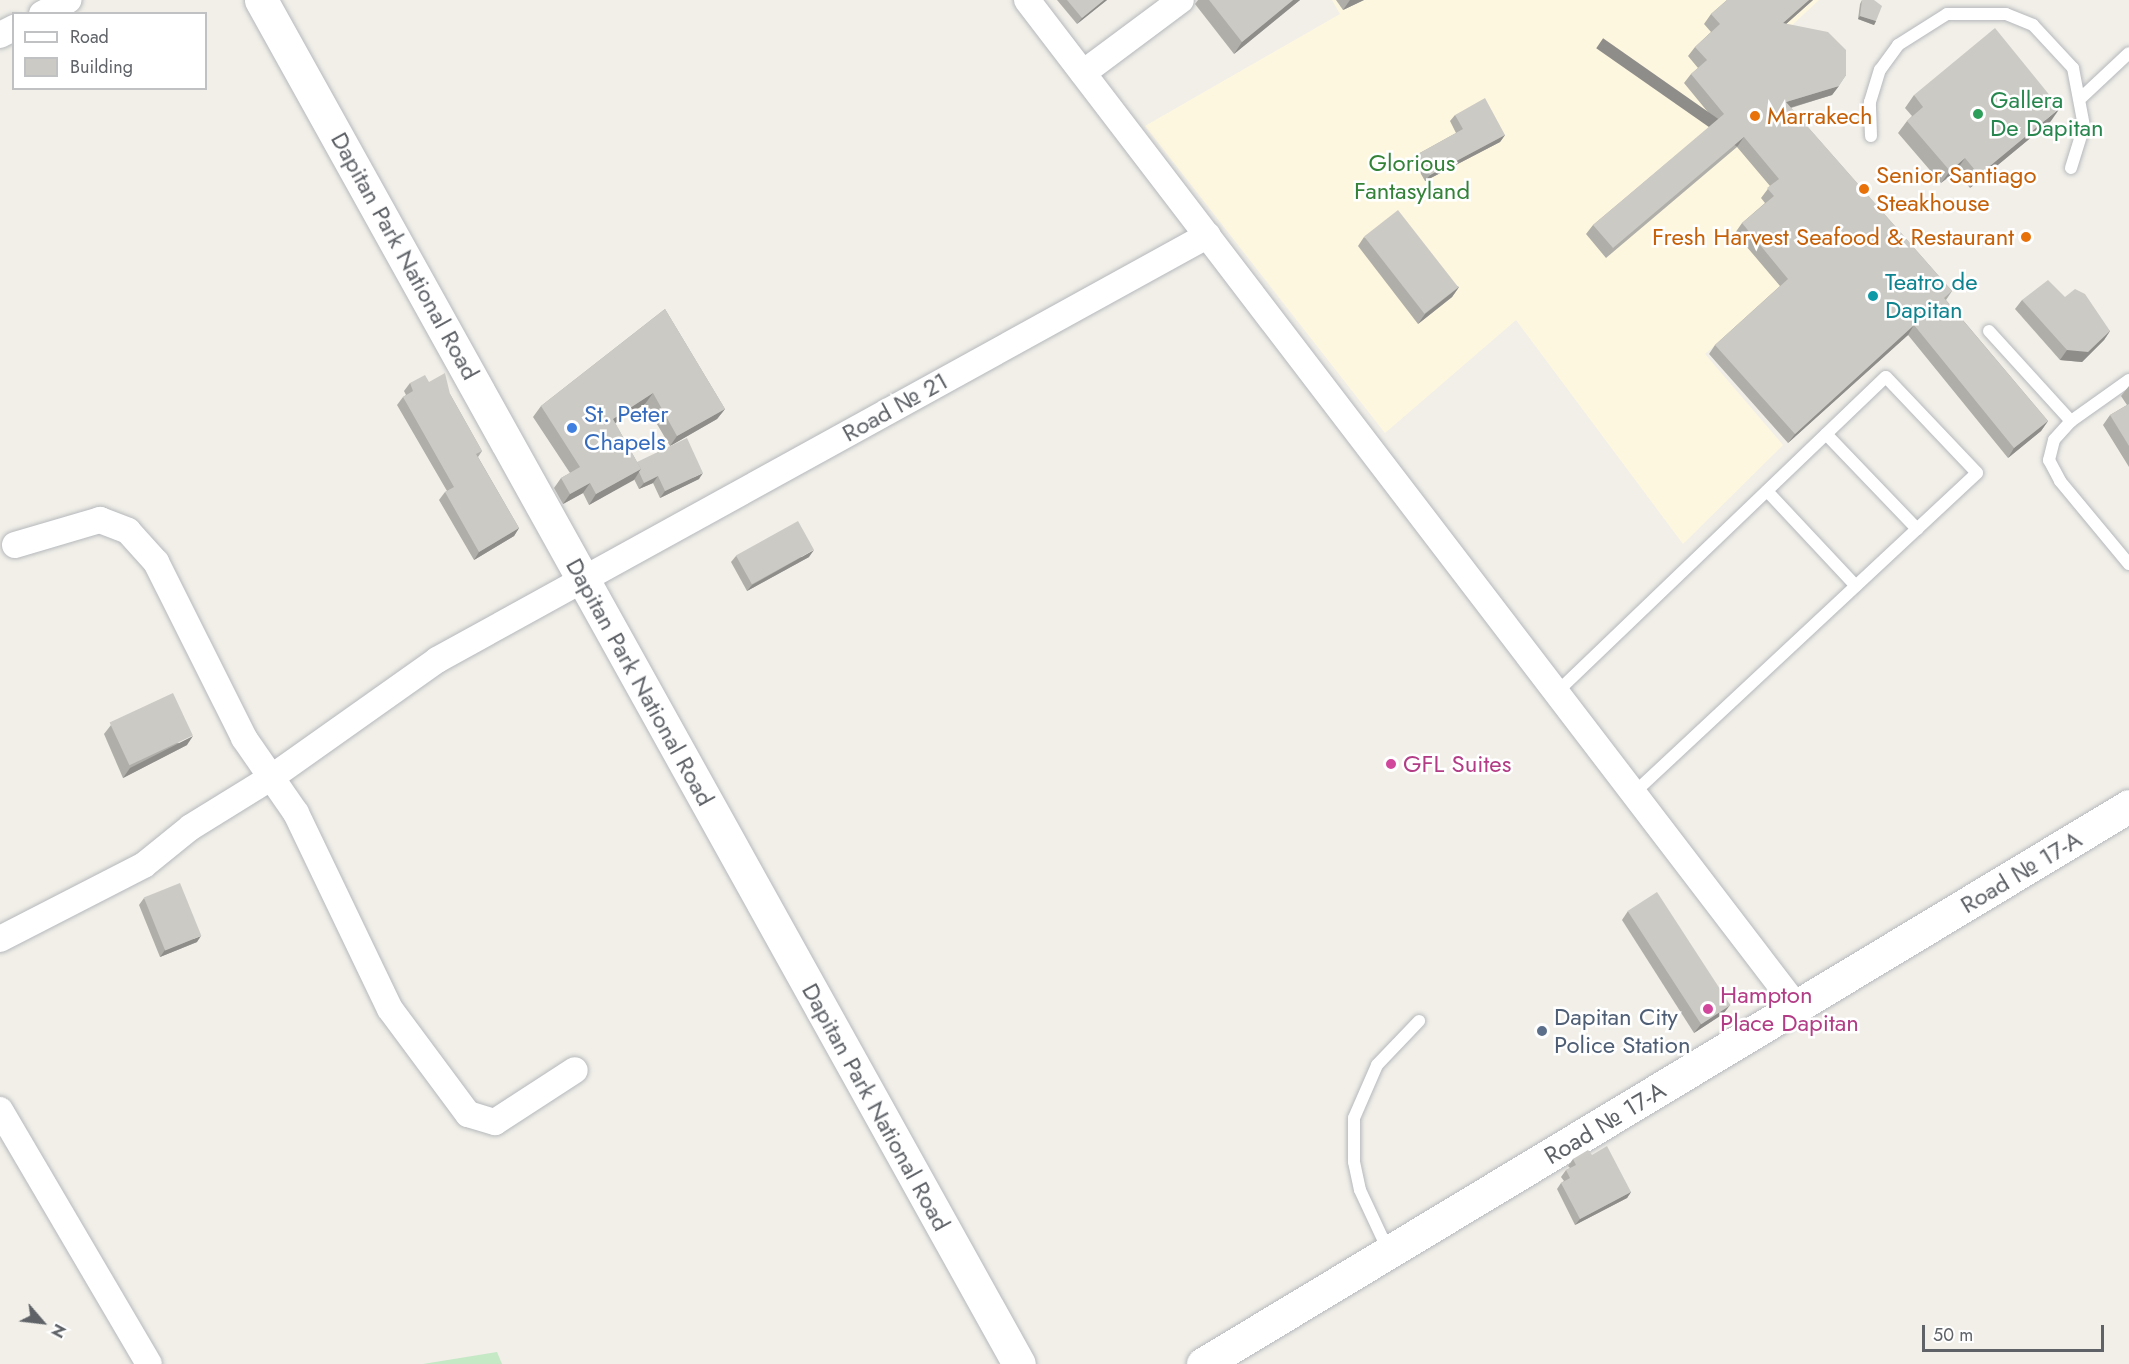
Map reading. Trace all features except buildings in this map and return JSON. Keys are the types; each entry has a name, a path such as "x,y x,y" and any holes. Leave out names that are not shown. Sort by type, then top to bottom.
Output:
{"main road":[{"name":"Dapitan Park National Road","path":"261,0 1019,1364"},
{"name":"Road № 17-A","path":"1203,1364 2129,806"}],"street":[{"path":"46,12 68,0"},
{"path":"1027,0 1797,1007"},
{"path":"1083,73 1181,0"},
{"name":"Road № 21","path":"0,939 124,877 190,827 272,777 437,660 1208,235"},
{"path":"15,545 100,520 128,531 156,562 244,738 296,813 390,1009 468,1114 495,1122 576,1070"},
{"path":"0,1110 149,1364"}],"lane":[{"path":"1871,136 1870,102 1880,70 1920,27 1947,14 2006,14 2033,25 2073,68 2082,97 2084,126 2071,168"},
{"path":"2082,97 2129,53"},
{"path":"1989,331 2071,421"},
{"path":"1557,692 1886,377 1977,473 1634,793"},
{"path":"2129,380 2071,421 2054,440 2049,460 2060,482 2129,564"},
{"path":"1826,434 1917,529"},
{"path":"1767,491 1857,586"},
{"path":"1389,1252 1360,1190 1354,1162 1354,1118 1377,1065 1419,1021"}],"shaded area":[{"name":"Glorious Fantasyland","path":"1332,0 1819,0 1747,67 1868,208 1705,354 1783,445 1683,544 1516,320 1385,433 1145,126 1340,14"}],"green space":[{"path":"497,1352 502,1364 423,1364"}],"place":[{"name":"Gallera De Dapitan","path":"1978,114"},
{"name":"Marrakech","path":"1755,116"},
{"name":"Senior Santiago Steakhouse","path":"1864,189"},
{"name":"Fresh Harvest Seafood & Restaurant","path":"2026,237"},
{"name":"Teatro de Dapitan","path":"1873,296"},
{"name":"St. Peter Chapels","path":"572,428"},
{"name":"GFL Suites","path":"1391,764"},
{"name":"Hampton Place Dapitan","path":"1708,1009"},
{"name":"Dapitan City Police Station","path":"1542,1031"}]}
